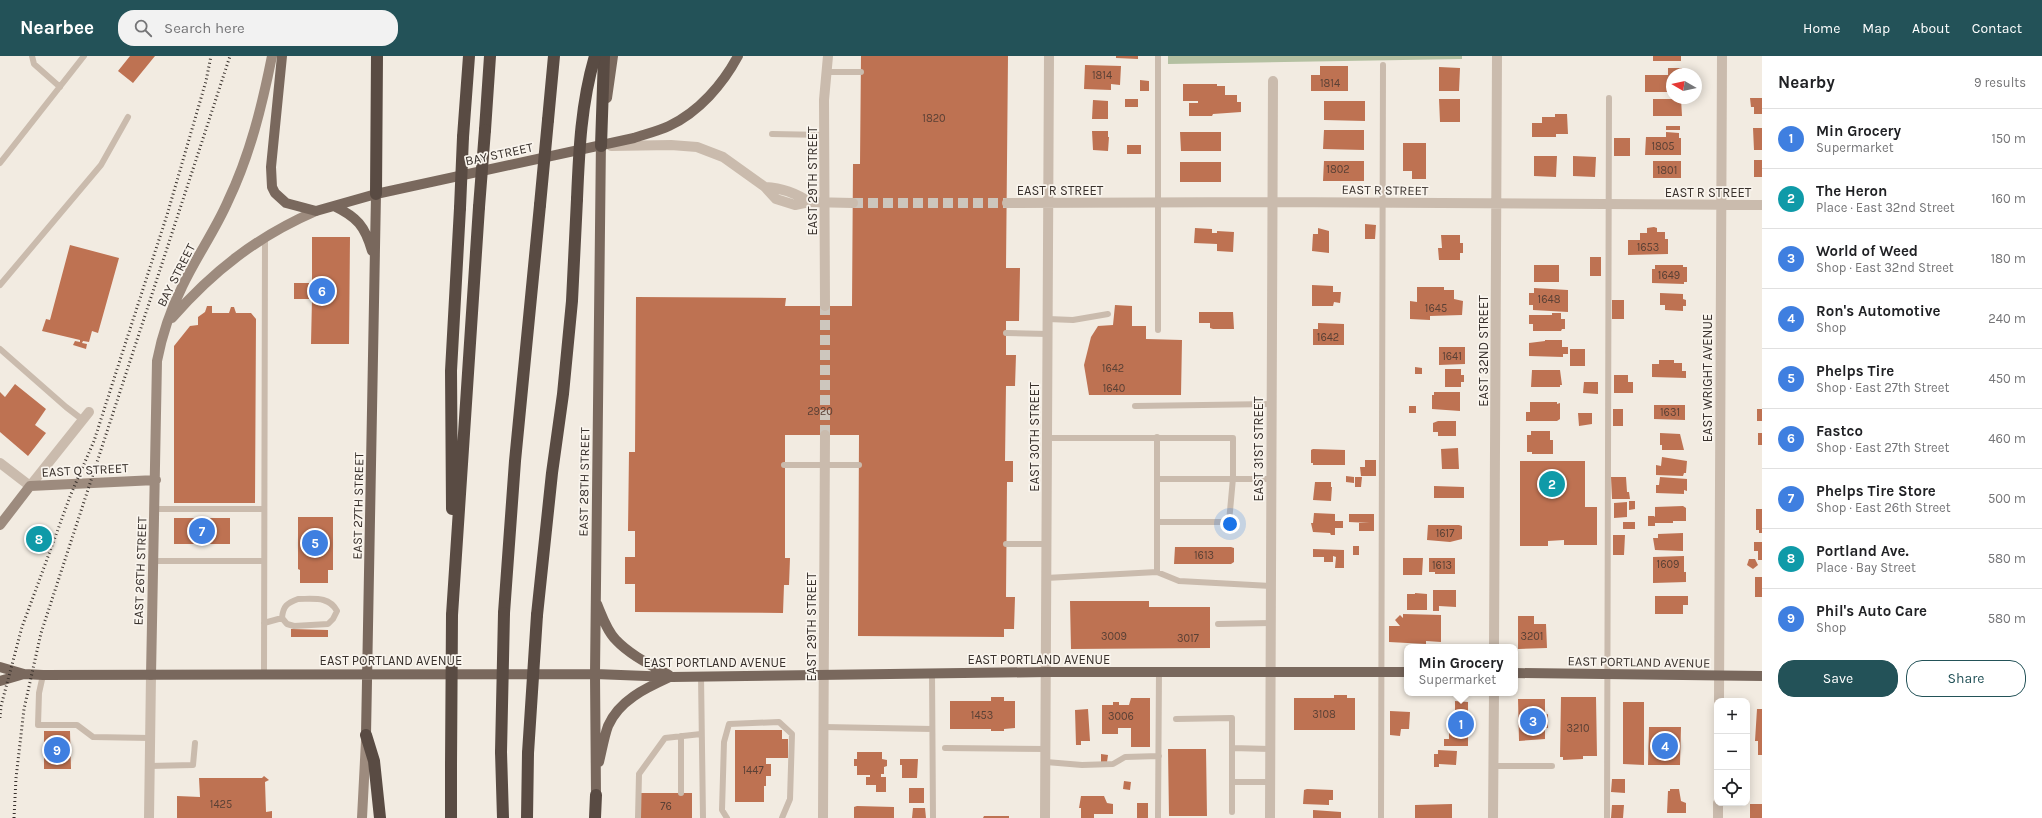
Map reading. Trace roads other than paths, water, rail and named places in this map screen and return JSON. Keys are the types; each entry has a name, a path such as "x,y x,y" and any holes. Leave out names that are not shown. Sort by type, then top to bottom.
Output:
{"highway":[{"path":"376,194 377,56"},
{"path":"451,818 451,371 463,137 469,56"},
{"path":"452,615 490,56"},
{"path":"503,818 501,752 504,613 515,461 554,56"},
{"path":"527,818 528,753 537,615 552,473 563,394 572,301 582,119 587,86 595,56"},
{"path":"600,146 604,56"},
{"path":"366,734 374,761 380,818"},
{"path":"596,795 596,818"}],"main road":[{"path":"282,56 271,167 272,187 275,193 286,203 316,212"},
{"path":"600,146 613,56"},
{"name":"BAY STREET","path":"316,212 376,194 634,138 670,125 693,110 715,90 729,72 738,56"},
{"name":"EAST 28TH STREET","path":"596,795 595,674 600,146"},
{"name":"EAST 27TH STREET","path":"366,734 376,194"},
{"path":"334,206 348,213 363,227 375,263"},
{"path":"596,603 616,641 641,660 672,677"},
{"name":"EAST PORTLAND AVENUE","path":"0,667 24,674 43,675 368,673 595,674 672,677 1159,671 1404,672"},
{"name":"EAST PORTLAND AVENUE","path":"0,681 24,674"},
{"name":"EAST PORTLAND AVENUE","path":"1518,674 1762,676"},
{"path":"596,771 608,727 617,711 641,690 672,677"}],"street":[{"name":"BAY STREET","path":"165,326 182,286 228,202 248,154 272,56"},
{"name":"EAST 29TH STREET","path":"825,306 824,135 828,56"},
{"name":"EAST 30TH STREET","path":"1045,818 1049,56"},
{"name":"EAST 32ND STREET","path":"1494,644 1497,56"},
{"name":"EAST WRIGHT AVENUE","path":"1719,698 1722,56"},
{"name":"EAST 31ST STREET","path":"1270,818 1273,81"},
{"path":"600,146 671,144 697,147 723,157 765,187 780,188 799,195 809,202 853,203"},
{"name":"EAST R STREET","path":"1007,203 1272,202 1497,205 1762,205"},
{"name":"BAY STREET","path":"165,326 192,294 224,267 264,237 316,212"},
{"name":"EAST 26TH STREET","path":"148,818 156,480 157,361 165,326"},
{"path":"0,525 86,416"},
{"name":"EAST 29TH STREET","path":"823,818 825,436"},
{"name":"EAST Q STREET","path":"0,463 30,486 156,480"},
{"path":"0,661 24,674"},
{"path":"1493,818 1494,696"},
{"name":"EAST 27TH STREET","path":"362,818 366,734"},
{"path":"1718,806 1718,818"}],"lane":[{"path":"32,56 34,64 60,87"},
{"path":"0,163 84,56"},
{"path":"1158,56 1158,330"},
{"path":"1381,818 1383,65"},
{"path":"826,72 861,72"},
{"path":"1608,818 1609,98"},
{"path":"0,285 100,165 128,117"},
{"path":"772,134 824,135"},
{"path":"264,237 264,674"},
{"path":"1048,319 1073,320 1108,314"},
{"path":"1006,334 1048,334"},
{"path":"0,349 66,407 86,416"},
{"path":"1135,406 1272,404"},
{"path":"1157,437 1157,572"},
{"path":"1047,438 1232,438 1233,478 1229,522 1157,522"},
{"path":"784,465 859,465"},
{"path":"1157,479 1271,479"},
{"path":"155,509 264,508"},
{"path":"1006,544 1047,544"},
{"path":"154,561 264,561"},
{"path":"1046,578 1157,572 1178,581 1271,586"},
{"path":"298,600 326,600 333,604 337,611 333,619 328,624 294,626 287,624 282,618 283,609 288,603 298,600"},
{"path":"264,623 282,618"},
{"path":"1218,624 1271,623"},
{"path":"1158,818 1159,671"},
{"path":"932,673 933,818"},
{"path":"43,675 38,693 38,725 77,725 93,737 150,738"},
{"path":"701,676 703,818"},
{"path":"1176,719 1232,718 1232,812"},
{"path":"727,818 722,810 724,742 729,724 779,722 792,734 790,799 782,818"},
{"path":"824,727 932,729"},
{"path":"638,818 640,774 665,738 701,734"},
{"path":"681,736 681,793"},
{"path":"149,766 193,765 195,743"},
{"path":"944,748 1046,749"},
{"path":"1232,748 1270,748"},
{"path":"1046,762 1082,765 1113,764 1125,757 1159,756"},
{"path":"1493,766 1552,766"},
{"path":"1232,782 1270,782"}],"tunnel":[{"path":"853,203 1007,203"},
{"path":"825,306 825,435"}],"railway":[{"path":"0,718 1,706 22,627 71,494 94,441 167,215 206,81 211,56"},
{"path":"14,818 16,778 24,709 41,633 230,56"}],"place":[{"name":"Fastco","path":"322,291"},
{"name":"The Heron","path":"1552,484"},
{"name":"Phelps Tire Store","path":"202,531"},
{"name":"Portland Ave.","path":"39,539"},
{"name":"Phelps Tire","path":"315,543"},
{"name":"World of Weed","path":"1533,721"},
{"name":"Min Grocery","path":"1461,724"},
{"name":"Ron's Automotive","path":"1665,746"},
{"name":"Phil's Auto Care","path":"57,750"}]}
